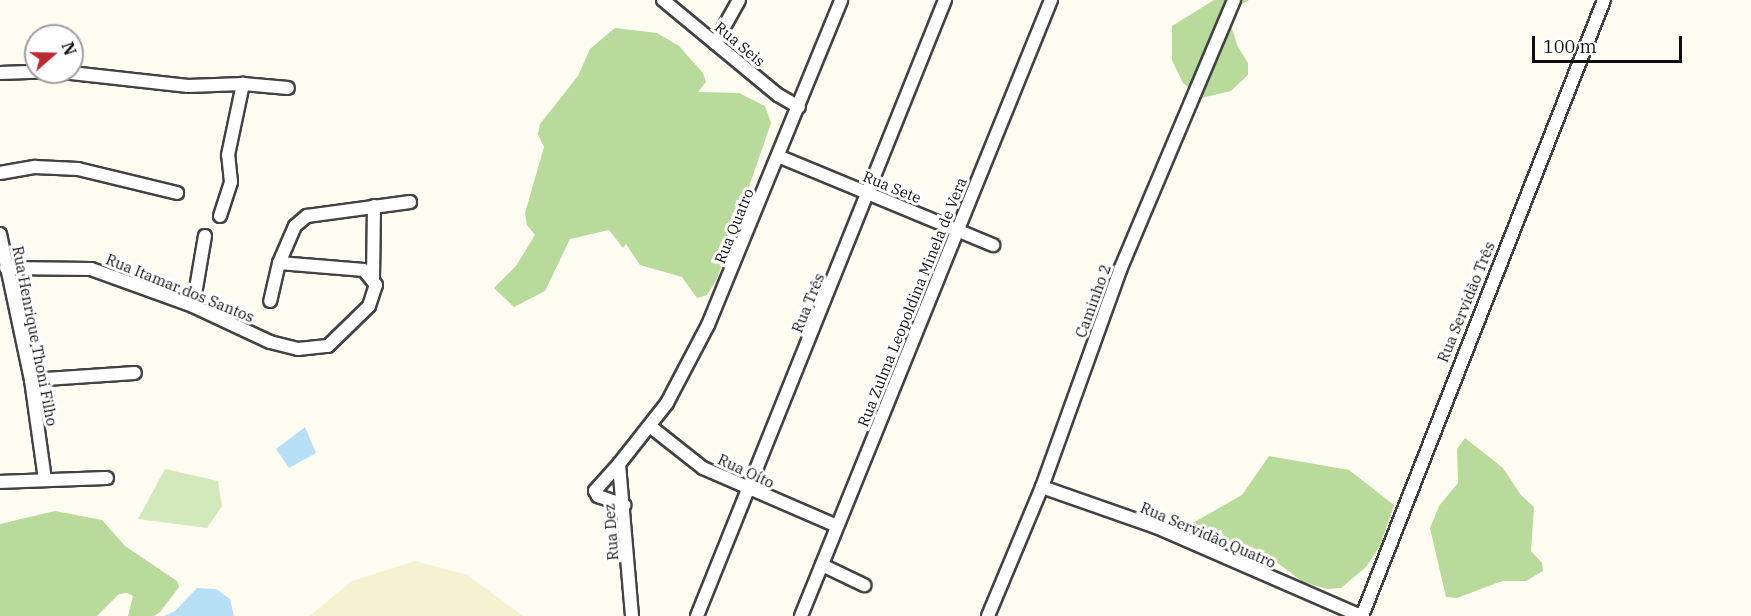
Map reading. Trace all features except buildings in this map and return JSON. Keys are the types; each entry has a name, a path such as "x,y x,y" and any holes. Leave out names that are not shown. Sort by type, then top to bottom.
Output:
{"street":[{"name":"Rua Seis","path":"663,0 799,107"},
{"path":"715,43 740,0"},
{"name":"Rua Quatro","path":"619,464 651,428 708,325 841,0"},
{"name":"Rua Três","path":"697,616 945,0"},
{"name":"Rua Zulma Leopoldina Minela de Vera","path":"801,616 1051,0"},
{"name":"Caminho 2","path":"988,616 1042,487 1120,270 1234,0"},
{"name":"Rua Servidão Três","path":"1362,616 1604,0"},
{"path":"0,73 24,72"},
{"path":"84,74 188,86 243,84 288,88"},
{"path":"220,216 231,182 228,155 243,84"},
{"name":"Rua Sete","path":"778,156 993,245"},
{"path":"0,173 35,167 78,169 177,193"},
{"path":"270,301 279,263 295,226 308,216 410,202"},
{"name":"Rua Itamar dos Santos","path":"6,268 91,269 193,306 270,342 298,349 328,346 369,306 375,292 374,206"},
{"name":"Rua Henrique Thoni Filho","path":"0,234 31,380 45,479"},
{"path":"193,306 205,236"},
{"path":"279,263 364,270 374,278"},
{"path":"31,380 135,373"},
{"name":"Rua Oito","path":"651,428 703,468 837,526"},
{"path":"619,464 595,491 598,496 624,505"},
{"name":"Rua Dez","path":"619,464 632,616"},
{"path":"0,482 107,478"},
{"name":"Rua Servidão Quatro","path":"1042,487 1156,527 1362,616"},
{"path":"822,565 864,585"}],"shaded area":[{"path":"415,561 467,575 523,616 310,616 352,581"}],"green space":[{"path":"1214,0 1249,0 1227,12 1237,45 1248,63 1248,75 1231,91 1201,98 1183,83 1172,60 1172,26"},
{"path":"615,28 657,33 679,46 703,73 706,82 698,92 739,93 765,106 771,123 717,279 707,295 697,298 682,277 640,265 626,244 623,248 609,230 570,239 545,291 514,307 494,288 516,266 535,235 527,225 525,213 544,147 538,134 540,124 578,76 590,49"},
{"path":"1465,438 1503,468 1520,494 1534,507 1531,551 1542,563 1543,571 1526,581 1502,581 1457,598 1446,597 1430,528 1439,506 1458,483 1457,449"},
{"path":"1269,456 1349,470 1394,505 1380,546 1366,567 1341,588 1327,589 1303,582 1267,555 1257,563 1244,554 1218,551 1192,541 1184,528 1242,495"},
{"path":"165,469 218,481 222,506 207,528 138,519"},
{"path":"55,511 102,520 125,546 177,581 179,587 160,612 154,616 128,616 133,596 127,593 119,594 97,616 0,616 0,524"}],"water":[{"path":"305,427 316,453 289,468 276,449"},
{"path":"197,588 216,589 230,599 234,616 164,616 175,611"}]}
